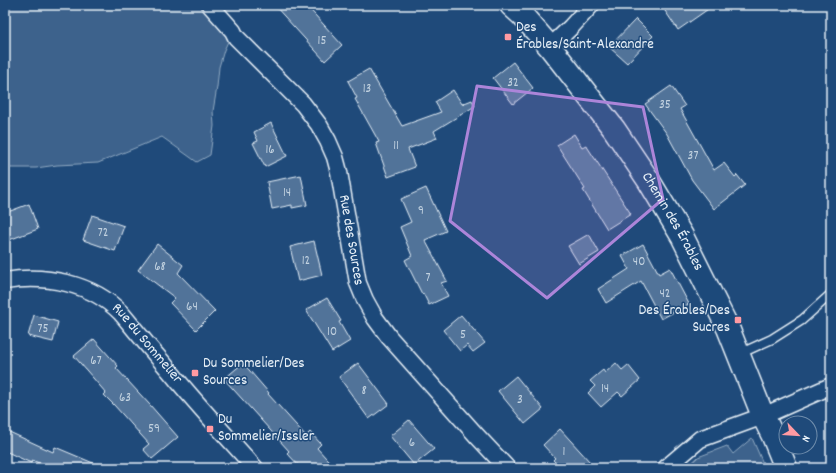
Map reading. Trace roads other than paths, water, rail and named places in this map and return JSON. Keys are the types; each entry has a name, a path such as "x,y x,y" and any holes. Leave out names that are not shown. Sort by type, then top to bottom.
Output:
{"street":[{"name":"Rue des Sources","path":"210,5 233,31 236,37 303,104 319,125 328,141 335,156 339,172 354,268 358,284 365,300 376,318 389,337 507,468"},
{"name":"Chemin des Érables","path":"511,5 522,15 550,47 614,129 649,181 682,236 728,328 763,416 786,468"},
{"path":"550,47 591,5"},
{"name":"Rue du Sommelier","path":"5,281 47,279 78,286 92,292 106,301 120,313 192,398 255,468"},
{"path":"666,468 700,439 763,416 831,386"}],"lane":[{"path":"739,354 772,339 802,320 831,294"}],"place":[{"name":"Des Érables/Saint-Alexandre","path":"508,37"},
{"name":"Des Érables/Des Sucres","path":"738,320"},
{"name":"Du Sommelier/Des Sources","path":"195,373"},
{"name":"Du Sommelier/Issler","path":"210,429"}]}
